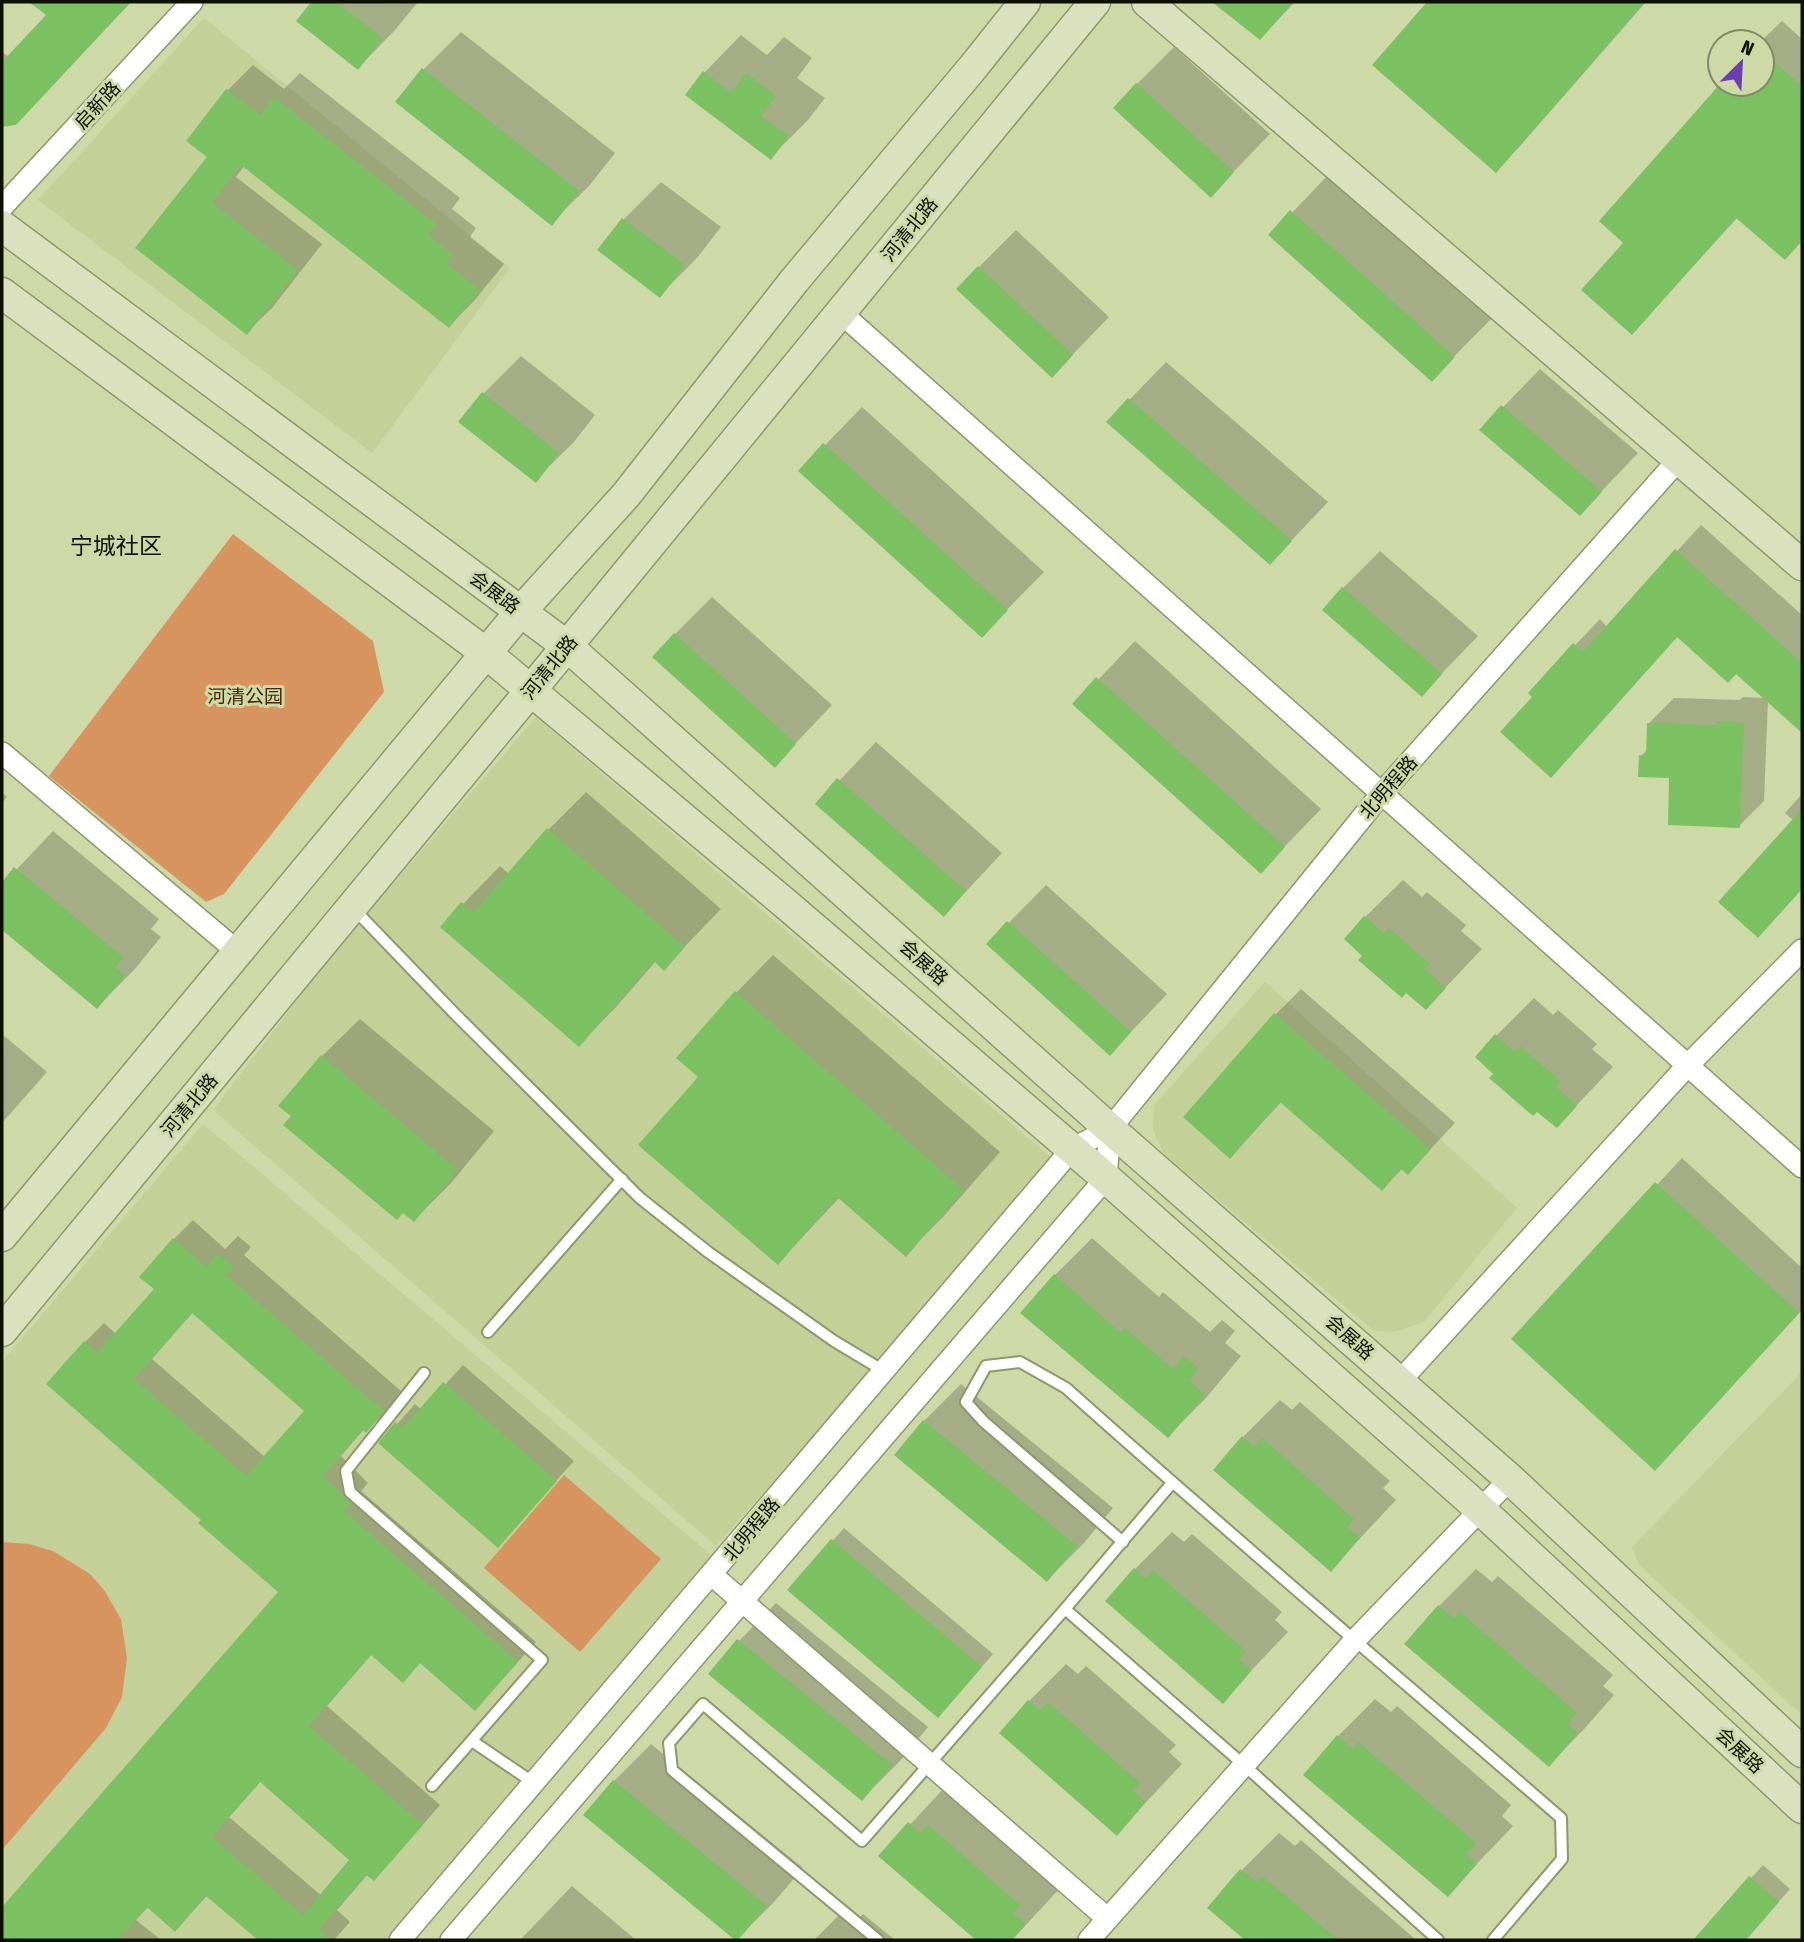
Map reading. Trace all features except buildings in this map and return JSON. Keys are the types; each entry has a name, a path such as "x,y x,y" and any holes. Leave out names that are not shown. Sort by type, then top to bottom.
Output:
{"street":[{"name":"启新路","path":"2,208 192,2"},
{"path":"2,1236 521,611 626,495 794,281 1025,2"},
{"name":"河清北路","path":"2,1331 1095,2"},
{"path":"1147,2 1802,565"},
{"name":"会展路","path":"2,226 566,646 1110,1129 1510,1479 1802,1752"},
{"name":"会展路","path":"2,293 486,653 787,905 1106,1178 1481,1510 1802,1808"},
{"path":"841,313 1802,1167"},
{"name":"北明程路","path":"400,1940 1072,1149 1110,1129 1382,793 1679,458"},
{"path":"2,753 238,952"},
{"path":"1400,1381 1688,1066 1802,950"},
{"path":"1106,1178 1110,1129"},
{"name":"北明程路","path":"451,1940 1106,1178"},
{"path":"1089,1940 1355,1640 1510,1479"},
{"path":"712,1575 1108,1919"}],"lane":[{"path":"352,907 640,1198 708,1252 834,1341 884,1371"},
{"path":"488,1332 622,1179"},
{"path":"1123,1542 984,1421 966,1402 986,1366 1020,1362 1066,1388 1304,1599 1561,1818 1562,1859 1493,1940"},
{"path":"424,1373 346,1471 350,1492 542,1660 432,1786"},
{"path":"878,1940 672,1770 668,1743 703,1704 862,1841 1172,1483"},
{"path":"1065,1609 1244,1765 1438,1940"},
{"path":"472,1741 534,1783"}],"shaded area":[{"path":"204,18 510,268 372,453 38,200"},
{"path":"536,717 1055,1161 716,1546 213,1110 327,961"},
{"path":"1265,982 1517,1208 1424,1322 1395,1332 1374,1331 1164,1154 1153,1130 1154,1105"},
{"path":"203,1124 711,1555 384,1940 2,1940 2,1362"},
{"path":"1802,1372 1802,1715 1639,1565 1632,1547"}],"green space":[{"name":"河清公园","path":"233,534 373,641 384,692 224,894 206,902 49,776"},
{"path":"564,1475 661,1559 580,1652 484,1568"},
{"path":"2,1542 29,1544 53,1551 90,1574 104,1590 121,1619 127,1658 122,1697 106,1728 2,1850"}],"district":[{"name":"宁城社区","path":"116,546"}]}
